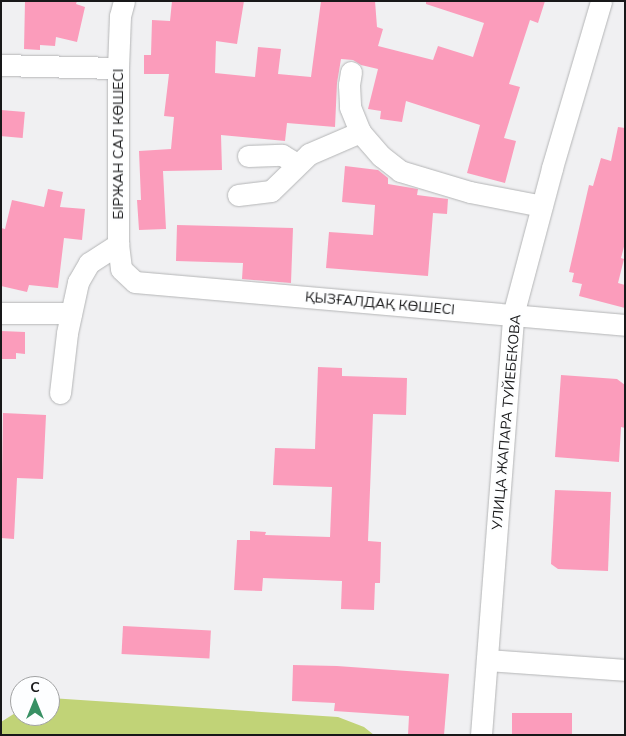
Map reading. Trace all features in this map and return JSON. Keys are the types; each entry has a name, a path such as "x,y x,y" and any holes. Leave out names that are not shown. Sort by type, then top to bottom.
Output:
{"street":[{"name":"БІРЖАН САЛ КӨШЕСІ","path":"124,1 120,16 118,68 118,244 121,268 134,282"},
{"name":"УЛИЦА ЖАПАРА ТУЙЕБЕКОВА","path":"481,735 513,315 601,1"},
{"path":"1,65 118,68"},
{"path":"351,72 349,85 350,107 360,132 381,156 400,171 470,192 542,206"},
{"path":"238,195 271,191 284,180 296,164 309,154 360,132"},
{"path":"248,156 282,155 296,164"},
{"path":"60,393 71,313 78,282 89,263 118,244"},
{"name":"ҚЫЗҒАЛДАҚ КӨШЕСІ","path":"134,282 625,325"},
{"path":"1,313 71,313"},
{"path":"487,660 625,670"}],"green space":[{"path":"60,699 338,717 364,727 374,735 1,735 1,722 10,716 10,726 60,726"}],"building":[{"path":"25,1 77,1 76,4 85,7 77,42 56,37 55,46 40,45 40,50 24,49"},
{"path":"172,1 244,1 237,44 216,41 215,73 255,77 258,47 281,49 278,74 311,77 321,1 375,1 377,27 383,29 378,46 433,60 438,46 473,57 484,23 426,4 426,1 545,1 538,23 530,20 509,84 520,87 504,138 516,141 505,183 467,173 480,125 406,101 402,122 380,119 381,111 368,109 378,69 361,65 353,60 341,59 337,83 335,127 287,123 285,141 221,135 222,170 163,171 166,229 139,230 137,200 141,200 139,151 171,149 174,117 164,116 169,74 144,74 144,55 151,55 152,20 170,21"},
{"path":"1,110 25,112 23,138 1,136"},
{"path":"618,127 625,128 625,243 621,258 624,259 618,283 625,285 625,308 579,296 582,284 572,282 574,273 569,272 589,185 593,186 601,158 611,161"},
{"path":"345,166 378,170 388,178 388,184 418,189 417,195 448,199 447,214 433,213 428,276 326,268 329,232 373,235 375,205 342,202"},
{"path":"48,189 63,192 60,207 85,209 82,240 64,238 58,288 29,285 27,292 1,286 1,228 5,229 12,200 44,207"},
{"path":"177,225 293,228 291,283 242,279 243,263 176,261"},
{"path":"1,331 25,332 25,354 16,353 16,359 1,359"},
{"path":"318,367 342,368 342,376 407,378 406,415 373,414 368,541 381,542 380,583 375,583 374,610 341,609 342,581 263,578 262,591 234,590 237,540 250,540 250,531 266,532 265,535 330,537 332,487 273,485 275,448 315,449"},
{"path":"561,375 617,379 625,385 625,428 621,427 619,462 555,457"},
{"path":"3,413 46,415 43,479 17,478 14,539 1,538"},
{"path":"555,490 611,492 608,571 558,569 551,564"},
{"path":"123,626 211,631 209,659 122,654"},
{"path":"293,665 337,666 449,674 444,735 408,735 409,716 334,711 335,703 292,701"},
{"path":"512,713 572,713 572,735 512,735"}]}
